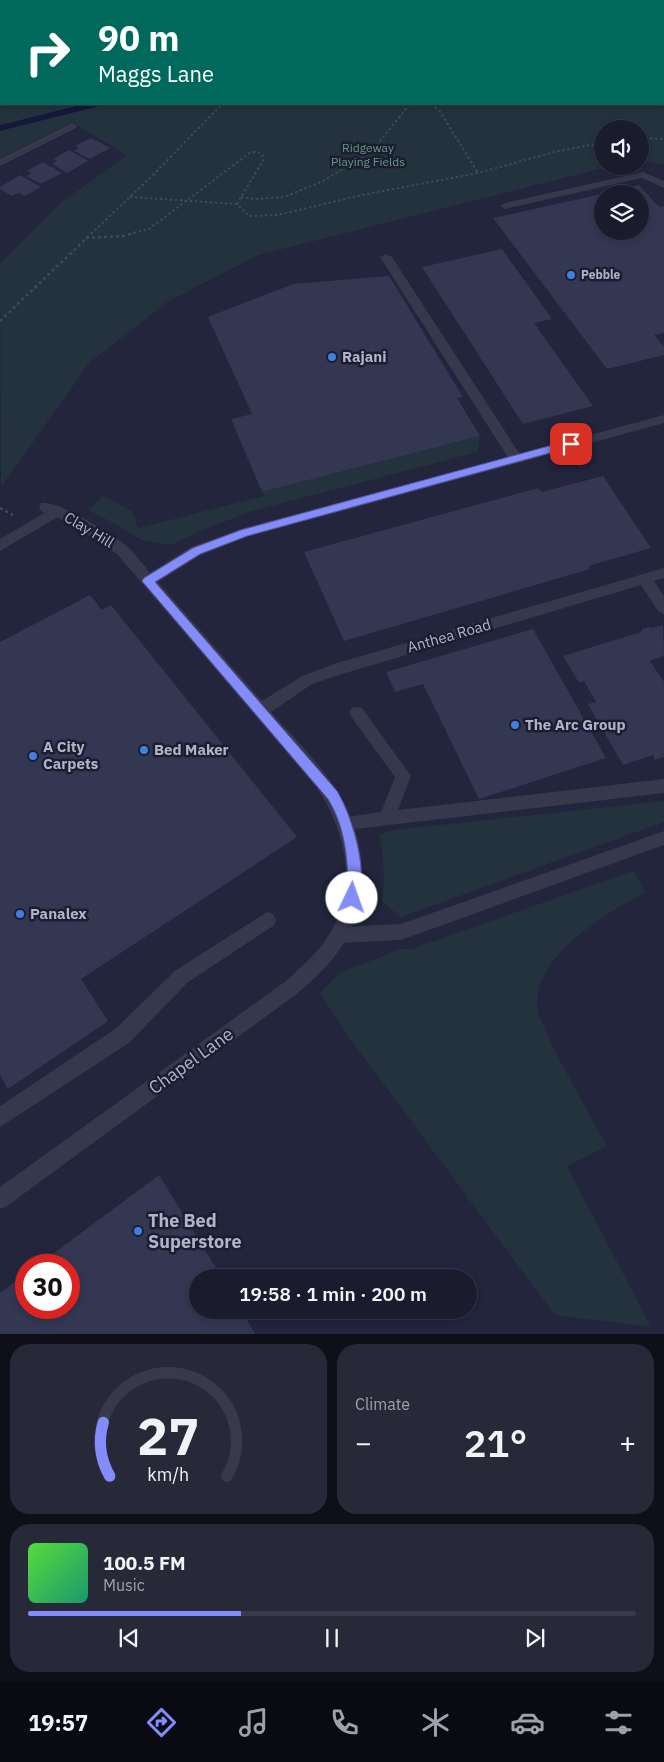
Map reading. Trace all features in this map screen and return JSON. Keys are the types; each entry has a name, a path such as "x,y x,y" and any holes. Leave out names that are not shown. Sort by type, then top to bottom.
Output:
{"street":[{"path":"0,163 72,126"},
{"path":"505,206 643,175 664,186"},
{"path":"386,257 516,459"},
{"path":"148,581 196,551 244,533 664,419"},
{"name":"Clay Hill","path":"0,546 51,509 75,520 122,550 261,710 328,789 340,807 346,823 353,854 352,898"},
{"name":"Anthea Road","path":"261,710 315,676 664,573"},
{"path":"645,579 664,608"},
{"path":"357,713 403,776 387,818"},
{"path":"346,823 664,786"},
{"path":"340,935 401,932 664,838"},
{"name":"Chapel Lane","path":"0,1199 292,987 313,968 340,935 352,898"},
{"path":"0,1117 122,1036 181,977 266,920"}],"path":[{"path":"0,321 221,105"},
{"path":"241,197 272,200 305,191 328,179 374,149 409,105"},
{"path":"432,105 439,110 478,173"},
{"path":"649,138 664,139"},
{"path":"129,197 188,199 237,204 249,216 269,216 362,195 478,173 558,151 594,144"},
{"path":"86,238 137,234 149,229 246,154 259,152 264,155 264,159 237,204"}],"green space":[{"name":"Ridgeway Playing Fields","path":"0,105 664,105 664,164 649,163 649,120 594,120 594,170 259,255 169,301 90,362 1,487 0,264 63,201 127,155 72,122 0,158"},
{"path":"480,436 478,452 252,511 200,531 171,545 141,540 88,510 103,496 132,511 138,528 264,496 263,492"},
{"path":"664,801 664,822 401,917 382,902 384,885 379,835 392,830"},
{"path":"633,871 646,892 595,923 577,936 562,951 549,968 540,985 537,1008 555,1050 607,1146 567,1166 651,1327 555,1315 347,1035 320,993 341,972 401,949 412,949"}],"building":[{"path":"91,138 110,148 90,159 74,151 79,148 75,146"},
{"path":"69,150 88,161 67,173 52,164 57,161 53,159"},
{"path":"43,162 62,173 41,184 26,176 31,173 27,171"},
{"path":"20,175 41,187 25,196 19,193 12,196 0,189 0,187"},
{"path":"594,196 594,240 649,240 649,196 659,207 664,206 664,333 654,335 664,347 664,355 607,369 493,218"},
{"path":"502,249 552,319 534,323 593,406 523,424 422,267"},
{"name":"Rajani","path":"389,276 463,397 457,398 480,436 262,492 231,419 252,414 208,317 293,284"},
{"path":"603,476 651,548 588,566 590,569 344,641 304,552 538,488 542,492"},
{"path":"90,595 102,610 111,605 297,837 81,979 108,1021 8,1089 0,1075 0,642"},
{"path":"663,625 664,656 650,661 664,682 664,757 655,760 653,755 623,765 588,704 596,702 584,681 579,683 563,656 641,632 642,629"},
{"name":"The Arc Group","path":"533,629 606,758 479,799 423,684 395,692 386,672"},
{"name":"The Bed Superstore","path":"159,1175 216,1269 189,1269 189,1319 246,1319 255,1334 0,1334 0,1293 15,1281 15,1319 80,1319 80,1254 53,1254"}],"waterway":[{"path":"0,128 92,105"}],"place":[{"name":"Pebble","path":"571,275"},
{"name":"Rajani","path":"332,357"},
{"name":"The Arc Group","path":"515,725"},
{"name":"Bed Maker","path":"144,750"},
{"name":"A City Carpets","path":"33,756"},
{"name":"Panalex","path":"20,914"},
{"name":"The Bed Superstore","path":"138,1231"}],"route":[{"path":"352,898 354,880 351,838 340,807 333,795 148,581 196,551 244,533 571,444"}]}
